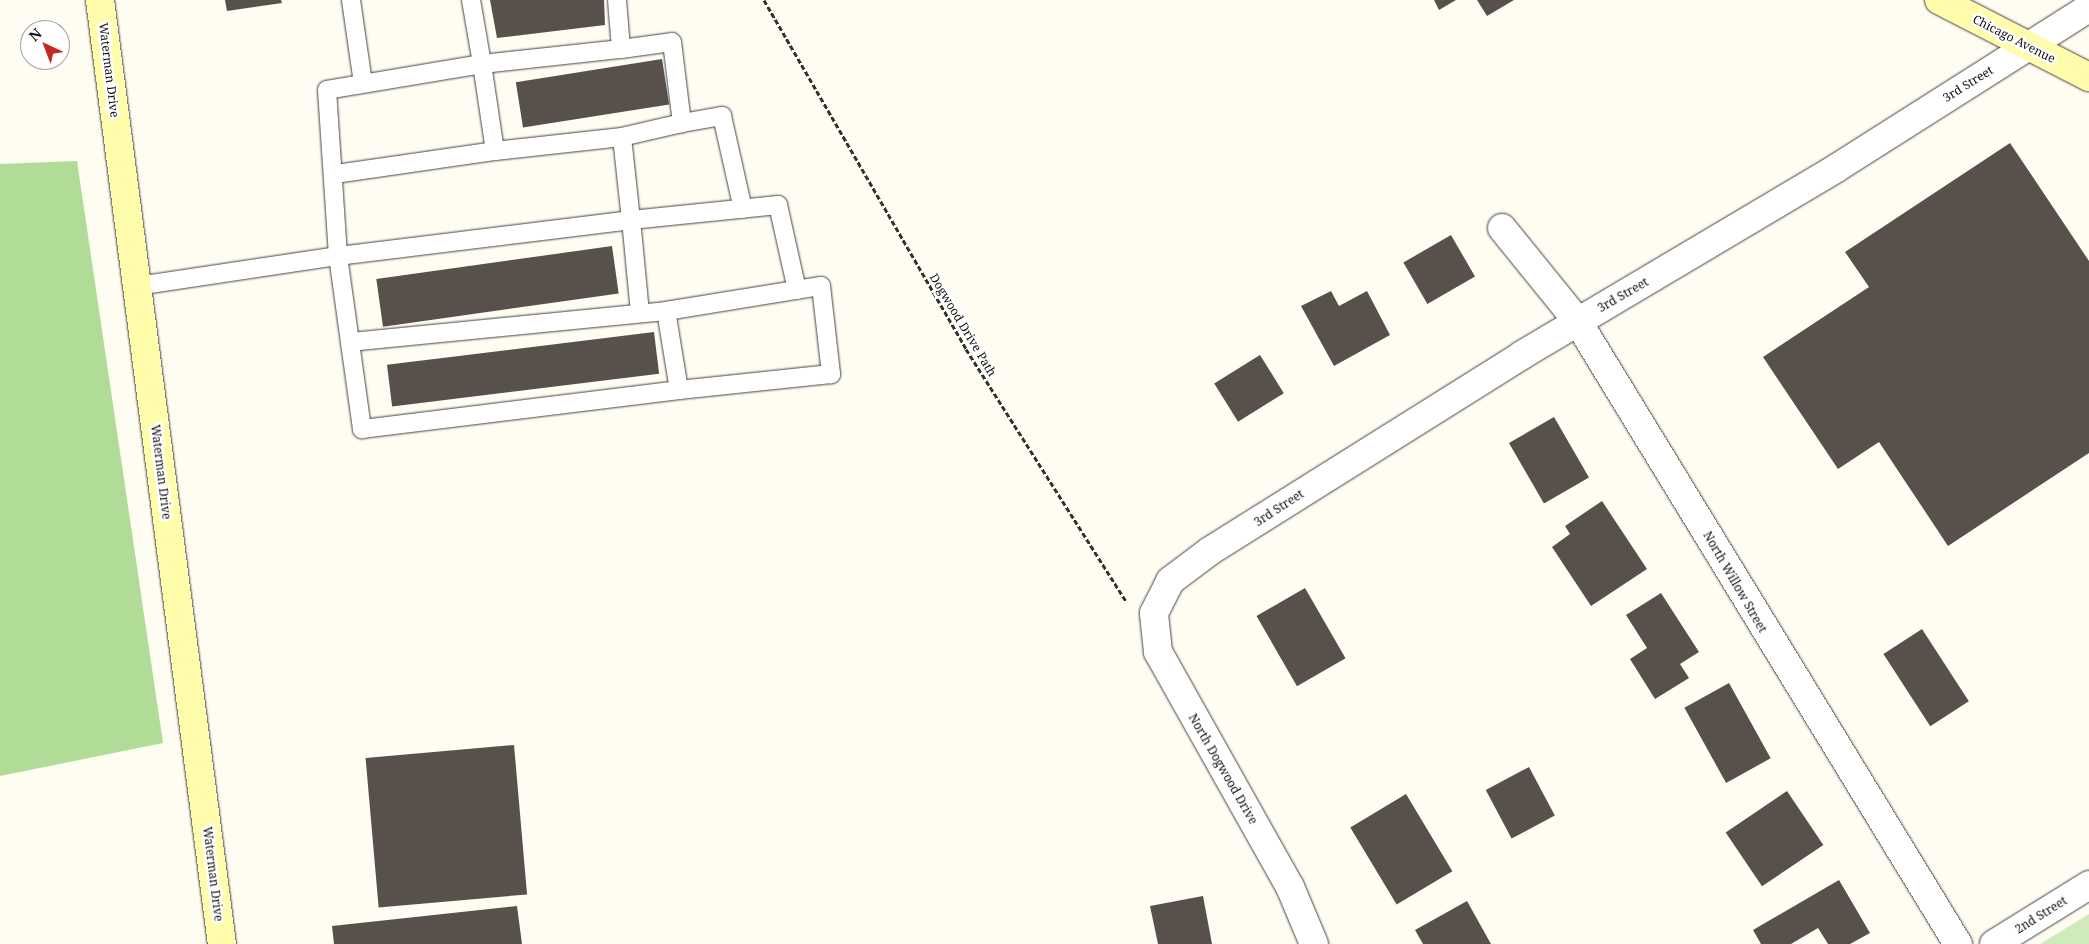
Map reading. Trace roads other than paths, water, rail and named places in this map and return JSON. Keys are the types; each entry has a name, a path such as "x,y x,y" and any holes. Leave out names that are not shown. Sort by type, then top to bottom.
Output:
{"street":[{"name":"Waterman Drive","path":"100,0 222,944"},
{"name":"Chicago Avenue","path":"1939,0 2089,77"},
{"name":"3rd Street","path":"1164,590 1177,575 1210,551 1578,322 1835,169 2089,8"},
{"name":"North Willow Street","path":"1502,228 1578,322 1958,944"},
{"name":"North Dogwood Drive","path":"1164,590 1154,613 1158,652 1290,887 1314,944"},
{"name":"2nd Street","path":"1994,944 2089,885"}],"lane":[{"path":"351,0 362,83"},
{"path":"471,0 495,152"},
{"path":"617,0 622,48"},
{"path":"350,342 666,311 821,286 831,374 679,390 362,429 338,256 328,90 482,64 672,42 682,123"},
{"path":"334,174 622,137 722,116 743,208"},
{"path":"622,137 640,313"},
{"path":"137,286 338,256 631,220 778,205 797,290"},
{"path":"666,311 679,390"}]}
